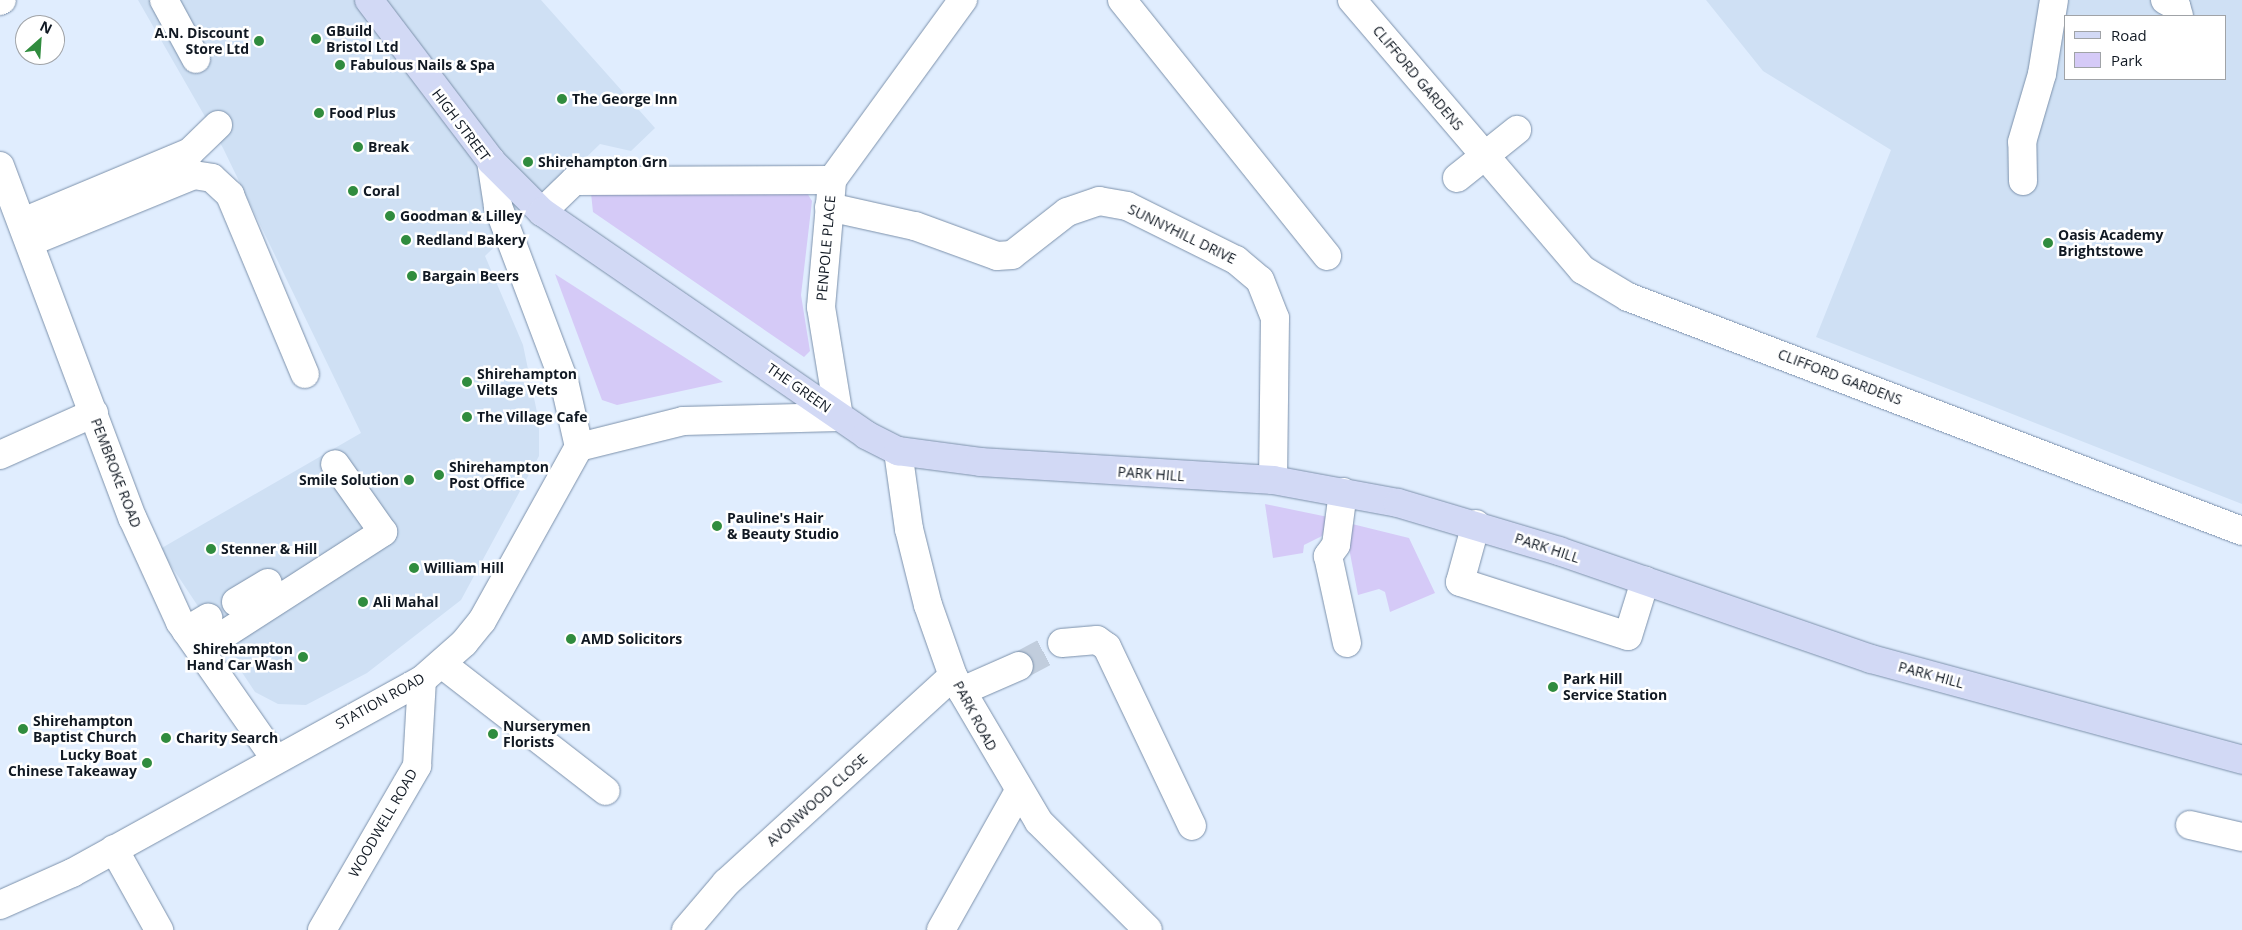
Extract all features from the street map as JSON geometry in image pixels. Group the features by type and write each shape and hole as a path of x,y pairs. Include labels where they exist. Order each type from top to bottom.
{"main road":[{"name":"HIGH STREET","path":"369,0 491,161"},
{"name":"THE GREEN","path":"491,161 542,212 839,416"},
{"name":"PARK HILL","path":"839,416 898,451 980,462 1273,480 1343,492 1476,524 1645,580 1871,659 2242,760"}],"street":[{"path":"164,0 196,59"},
{"name":"PENPOLE PLACE","path":"839,416 821,307 831,193 963,0"},
{"path":"1122,0 1327,256"},
{"name":"CLIFFORD GARDENS","path":"1352,0 1583,270 1628,297 2242,531"},
{"path":"2023,181 2022,142 2042,74 2054,0"},
{"path":"27,232 190,152 218,125"},
{"path":"1457,178 1517,130"},
{"name":"HIGH STREET","path":"491,161 498,206 544,320 579,447"},
{"name":"PEMBROKE ROAD","path":"1,170 27,232 133,519 198,633 275,758"},
{"path":"27,232 194,175 212,178 230,195 305,374"},
{"path":"542,212 574,181 831,193"},
{"name":"SUNNYHILL DRIVE","path":"831,193 997,256 1012,255 1067,212 1099,201 1127,206 1236,260 1260,280 1275,318 1273,480"},
{"path":"0,455 94,413"},
{"name":"THE GREEN","path":"579,447 683,421 839,416"},
{"name":"STATION ROAD","path":"0,905 114,849 432,672 482,621 579,447"},
{"name":"PARK ROAD","path":"898,451 911,538 928,605 958,683 1019,791 1039,822 1148,930"},
{"path":"198,633 383,532 335,464"},
{"path":"1343,492 1336,546 1328,556 1347,643"},
{"path":"1476,524 1460,582 1628,636 1645,580"},
{"path":"236,602 268,583"},
{"path":"1062,643 1097,640 1107,647 1192,826"},
{"name":"AVONWOOD CLOSE","path":"686,930 726,883 958,683 1018,666"},
{"path":"432,672 606,791"},
{"name":"WOODWELL ROAD","path":"322,930 417,766 432,672"},
{"path":"941,930 1019,791"},
{"path":"2190,825 2242,837"},
{"path":"114,849 159,930"}],"shaded area":[{"path":"138,0 541,0 655,128 631,151 600,144 485,256 523,345 539,422 539,456 461,600 367,673 306,705 278,704 255,692 160,549 361,433 223,148"},
{"name":"Oasis Academy Brightstowe","path":"1706,0 2242,0 2242,504 1816,337 1891,150 1763,71"}],"green space":[{"path":"591,193 807,193 812,201 801,295 810,351 804,357 593,212"},
{"path":"555,274 723,382 617,405 602,400"},
{"path":"1265,504 1328,517 1322,536 1304,545 1303,553 1273,558"},
{"path":"1344,522 1409,538 1435,593 1390,612 1385,592 1379,589 1358,595"}],"tunnel":[{"path":"1019,666 1062,643"}],"place":[{"name":"GBuild Bristol Ltd","path":"316,39"},
{"name":"A.N. Discount Store Ltd","path":"259,41"},
{"name":"Fabulous Nails & Spa","path":"340,65"},
{"name":"The George Inn","path":"562,99"},
{"name":"Food Plus","path":"319,113"},
{"name":"Break","path":"358,147"},
{"name":"Shirehampton Grn","path":"528,162"},
{"name":"Coral","path":"353,191"},
{"name":"Goodman & Lilley","path":"390,216"},
{"name":"Redland Bakery","path":"406,240"},
{"name":"Oasis Academy Brightstowe","path":"2048,243"},
{"name":"Bargain Beers","path":"412,276"},
{"name":"Shirehampton Village Vets","path":"467,382"},
{"name":"The Village Cafe","path":"467,417"},
{"name":"Shirehampton Post Office","path":"439,475"},
{"name":"Smile Solution","path":"409,480"},
{"name":"Pauline's Hair & Beauty Studio","path":"717,526"},
{"name":"Stenner & Hill","path":"211,549"},
{"name":"William Hill","path":"414,568"},
{"name":"Ali Mahal","path":"363,602"},
{"name":"AMD Solicitors","path":"571,639"},
{"name":"Shirehampton Hand Car Wash","path":"303,657"},
{"name":"Park Hill Service Station","path":"1553,687"},
{"name":"Shirehampton Baptist Church","path":"23,729"},
{"name":"Nurserymen Florists","path":"493,734"},
{"name":"Charity Search","path":"166,738"},
{"name":"Lucky Boat Chinese Takeaway","path":"147,763"}]}
